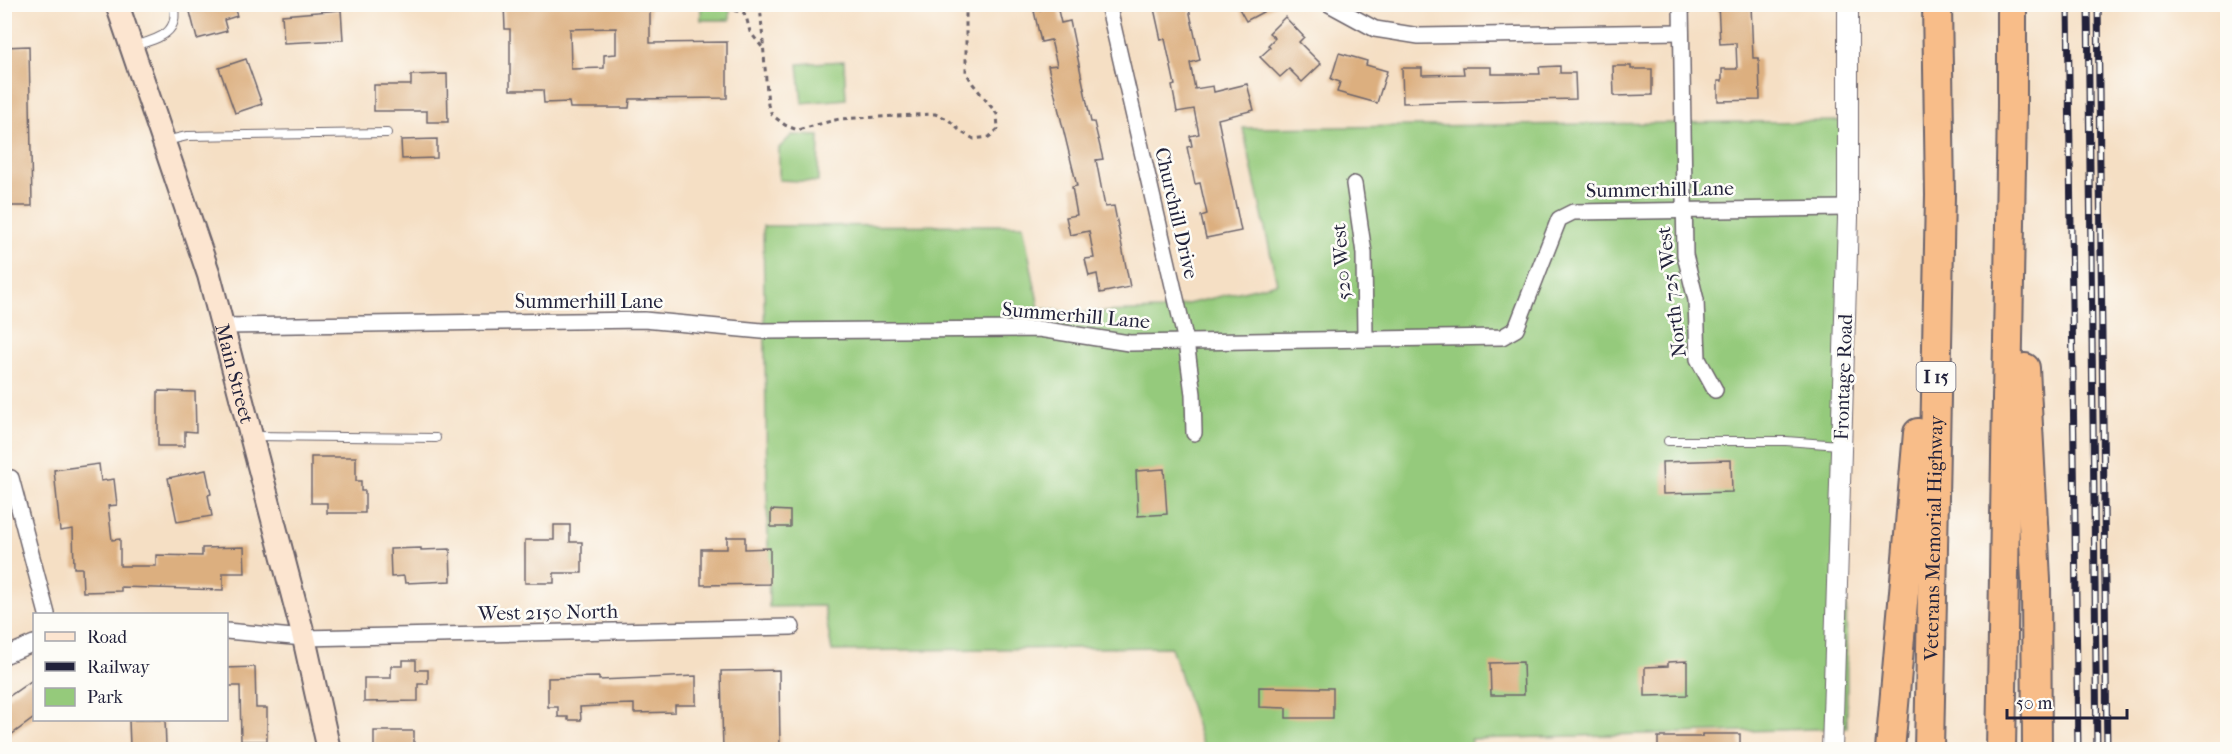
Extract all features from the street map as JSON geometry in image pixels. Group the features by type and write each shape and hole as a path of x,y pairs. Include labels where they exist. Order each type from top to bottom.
{"highway":[{"name":"Veterans Memorial Highway","path":"1929,750 1940,195 1937,4"},
{"path":"2001,750 2012,4"},
{"path":"2012,106 2036,580 2037,750"},
{"path":"1890,750 1940,195"}],"main road":[{"name":"Main Street","path":"117,4 209,275 304,638 329,750"}],"street":[{"name":"Churchill Drive","path":"1108,4 1186,342 1193,394 1194,433"},
{"name":"North 725 West","path":"1680,4 1684,255 1696,300 1698,359 1715,390"},
{"name":"Frontage Road","path":"1832,750 1848,208 1848,4"},
{"path":"1330,6 1374,29 1419,36 1681,32"},
{"name":"520 West","path":"1353,184 1364,253 1365,338"},
{"name":"Summerhill Lane","path":"222,326 644,320 762,331 1039,329 1129,343 1502,337 1516,329 1559,219 1573,212 1848,208"},
{"path":"10,478 47,613"},
{"name":"West 2150 North","path":"228,631 304,638 792,627"},
{"path":"4,656 33,644"}],"lane":[{"path":"131,46 158,39 171,29 176,15 173,4"},
{"path":"163,141 187,136 387,133"},
{"path":"251,436 436,438"},
{"path":"1668,441 1786,441 1840,445"}],"path":[{"path":"731,4 731,10 743,12 746,16 750,32 763,49"},
{"path":"760,4 768,105 772,115 785,125 797,130 839,119 935,114 948,118 961,132 974,139 989,137 998,129 997,114 966,72 966,4"}],"green space":[{"path":"701,5 730,5 730,20 701,20"},
{"path":"844,61 846,99 802,103 798,64"},
{"path":"1843,121 1847,728 1471,739 1471,750 1204,749 1171,647 832,651 824,606 769,607 763,226 1023,225 1039,308 1073,313 1162,310 1277,283 1243,128"},
{"path":"792,135 819,136 818,182 779,180 779,148"}],"building":[{"path":"188,4 233,4 237,16 224,20 227,31 197,39"},
{"path":"504,4 650,4 650,43 727,42 727,98 630,99 629,108 570,108 569,102 544,103 543,90 510,90 510,29 505,29","holes":["616,28 616,54 604,55 604,68 571,69 570,29"]},
{"path":"1153,4 1188,4 1200,60 1190,63 1195,89 1213,86 1214,92 1247,84 1254,110 1218,119 1241,231 1206,238 1201,216 1207,214 1200,183 1195,184 1187,147 1192,146 1190,136 1199,134 1194,109 1177,112 1172,86 1175,85 1165,39 1161,40"},
{"path":"1718,4 1751,4 1753,58 1759,58 1760,100 1718,101 1718,81 1722,81 1722,69 1737,69 1736,43 1720,44"},
{"path":"1237,5 1276,5 1246,21"},
{"path":"1057,6 1061,23 1070,21 1091,122 1094,122 1103,159 1096,160 1105,207 1114,206 1130,287 1100,293 1097,274 1089,276 1085,259 1094,258 1089,231 1070,235 1066,217 1077,215 1072,187 1077,186 1048,66 1057,65 1051,40 1041,42 1034,11"},
{"path":"341,10 343,40 284,43 282,15"},
{"path":"1285,17 1304,37 1299,42 1321,64 1302,82 1289,69 1280,77 1260,57 1270,48 1268,45 1275,38 1269,33"},
{"path":"29,46 32,206 4,206 4,47"},
{"path":"1339,53 1367,61 1366,65 1387,71 1377,103 1337,92 1340,82 1331,79"},
{"path":"246,59 262,104 235,113 219,68"},
{"path":"1560,66 1560,73 1575,73 1576,99 1403,103 1402,68 1422,68 1422,75 1464,74 1463,67 1491,67 1491,74 1540,74 1539,67"},
{"path":"1613,66 1652,69 1652,95 1614,96"},
{"path":"447,74 448,122 427,122 427,111 374,111 374,85 411,85 411,75"},
{"path":"437,139 437,158 402,159 401,140"},
{"path":"158,391 195,392 196,432 185,431 185,446 158,446"},
{"path":"311,457 356,457 356,481 361,481 361,491 365,491 365,513 327,513 327,503 311,503"},
{"path":"1731,460 1732,492 1663,494 1662,462"},
{"path":"99,464 101,481 114,479 117,505 108,506 112,540 120,539 120,566 156,566 156,555 202,556 202,548 244,547 245,573 223,573 223,590 121,587 121,591 83,592 82,568 74,568 73,529 60,531 54,470"},
{"path":"1164,469 1167,514 1138,516 1136,471"},
{"path":"206,470 211,494 208,495 212,516 177,522 168,478"},
{"path":"771,510 790,511 790,527 771,527"},
{"path":"554,525 570,525 570,542 582,542 582,573 554,573 554,583 525,583 525,540 554,540"},
{"path":"727,537 745,537 745,549 770,548 770,584 701,585 701,549 727,549"},
{"path":"421,548 421,550 450,549 451,581 405,583 404,576 391,577 390,549"},
{"path":"403,660 416,660 416,670 428,670 428,684 418,684 418,701 364,702 364,678 391,678 391,666 403,666"},
{"path":"1687,661 1687,695 1645,696 1645,667 1668,666 1668,662"},
{"path":"1523,662 1524,695 1491,695 1490,663"},
{"path":"255,667 256,708 267,708 267,741 241,741 240,686 228,686 228,668"},
{"path":"779,670 780,750 723,750 721,671"},
{"path":"696,676 696,705 675,705 675,712 634,713 634,704 599,705 580,707 581,720 568,720 568,717 558,717 558,707 548,707 548,678 599,677 599,680"},
{"path":"33,680 33,719 4,740 4,700"},
{"path":"1259,687 1333,688 1333,718 1286,718 1286,708 1259,707"},
{"path":"129,721 165,721 166,745 130,746"},
{"path":"374,731 414,731 414,750 374,750"},
{"path":"1702,734 1740,734 1740,750 1658,750 1658,737 1702,737"}],"railway":[{"path":"2068,4 2078,750"},
{"path":"2088,4 2097,750"},
{"path":"2098,4 2107,750"}]}
